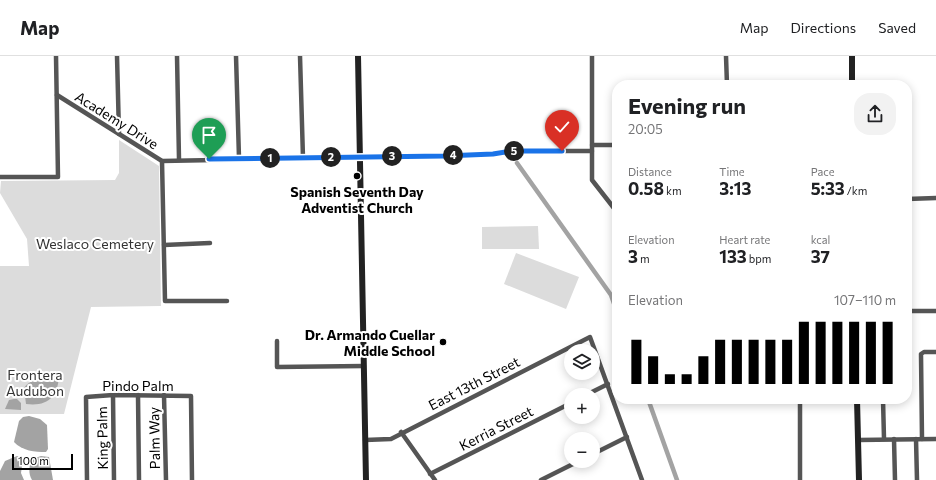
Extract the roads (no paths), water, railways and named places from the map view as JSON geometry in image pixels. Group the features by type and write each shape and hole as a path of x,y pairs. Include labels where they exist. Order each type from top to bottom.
{"street":[{"path":"0,177 58,177 56,56"},
{"path":"117,56 119,134"},
{"path":"177,56 179,159"},
{"path":"236,56 239,158"},
{"path":"300,56 303,158"},
{"path":"358,56 366,480"},
{"path":"592,56 592,180 612,206"},
{"path":"726,56 727,80"},
{"path":"852,56 852,80"},
{"name":"Academy Drive","path":"57,95 162,161 179,159 486,154 511,151 592,148 612,146"},
{"path":"162,161 165,300 228,301"},
{"path":"912,199 936,198"},
{"path":"164,245 210,243"},
{"path":"912,311 936,311"},
{"name":"East 13th Street","path":"365,440 391,439 401,432 590,337 608,384"},
{"path":"277,341 278,367 364,366"},
{"path":"922,439 921,354 924,352 936,352"},
{"path":"600,388 608,384 612,395"},
{"name":"Pindo Palm","path":"88,480 86,397 113,395 191,396 192,480"},
{"name":"King Palm","path":"113,395 114,480"},
{"path":"138,395 139,480"},
{"name":"Palm Way","path":"164,395 166,480"},
{"path":"615,404 642,480"},
{"path":"800,404 800,480"},
{"path":"857,404 859,480"},
{"path":"883,404 884,440"},
{"name":"Kerria Street","path":"430,474 564,407"},
{"path":"401,432 435,480"},
{"path":"600,450 627,437"},
{"path":"894,439 895,480"},
{"path":"916,439 917,480"},
{"path":"858,440 936,439"},
{"path":"541,480 565,468"}],"waterway":[{"path":"517,163 612,298"},
{"path":"650,404 677,480"}],"place":[{"name":"Spanish Seventh Day Adventist Church","path":"357,176"},
{"name":"Dr. Armando Cuellar Middle School","path":"443,342"}],"park label":[{"name":"Weslaco Cemetery","path":"95,243"},
{"name":"Frontera Audubon","path":"35,382"}]}
